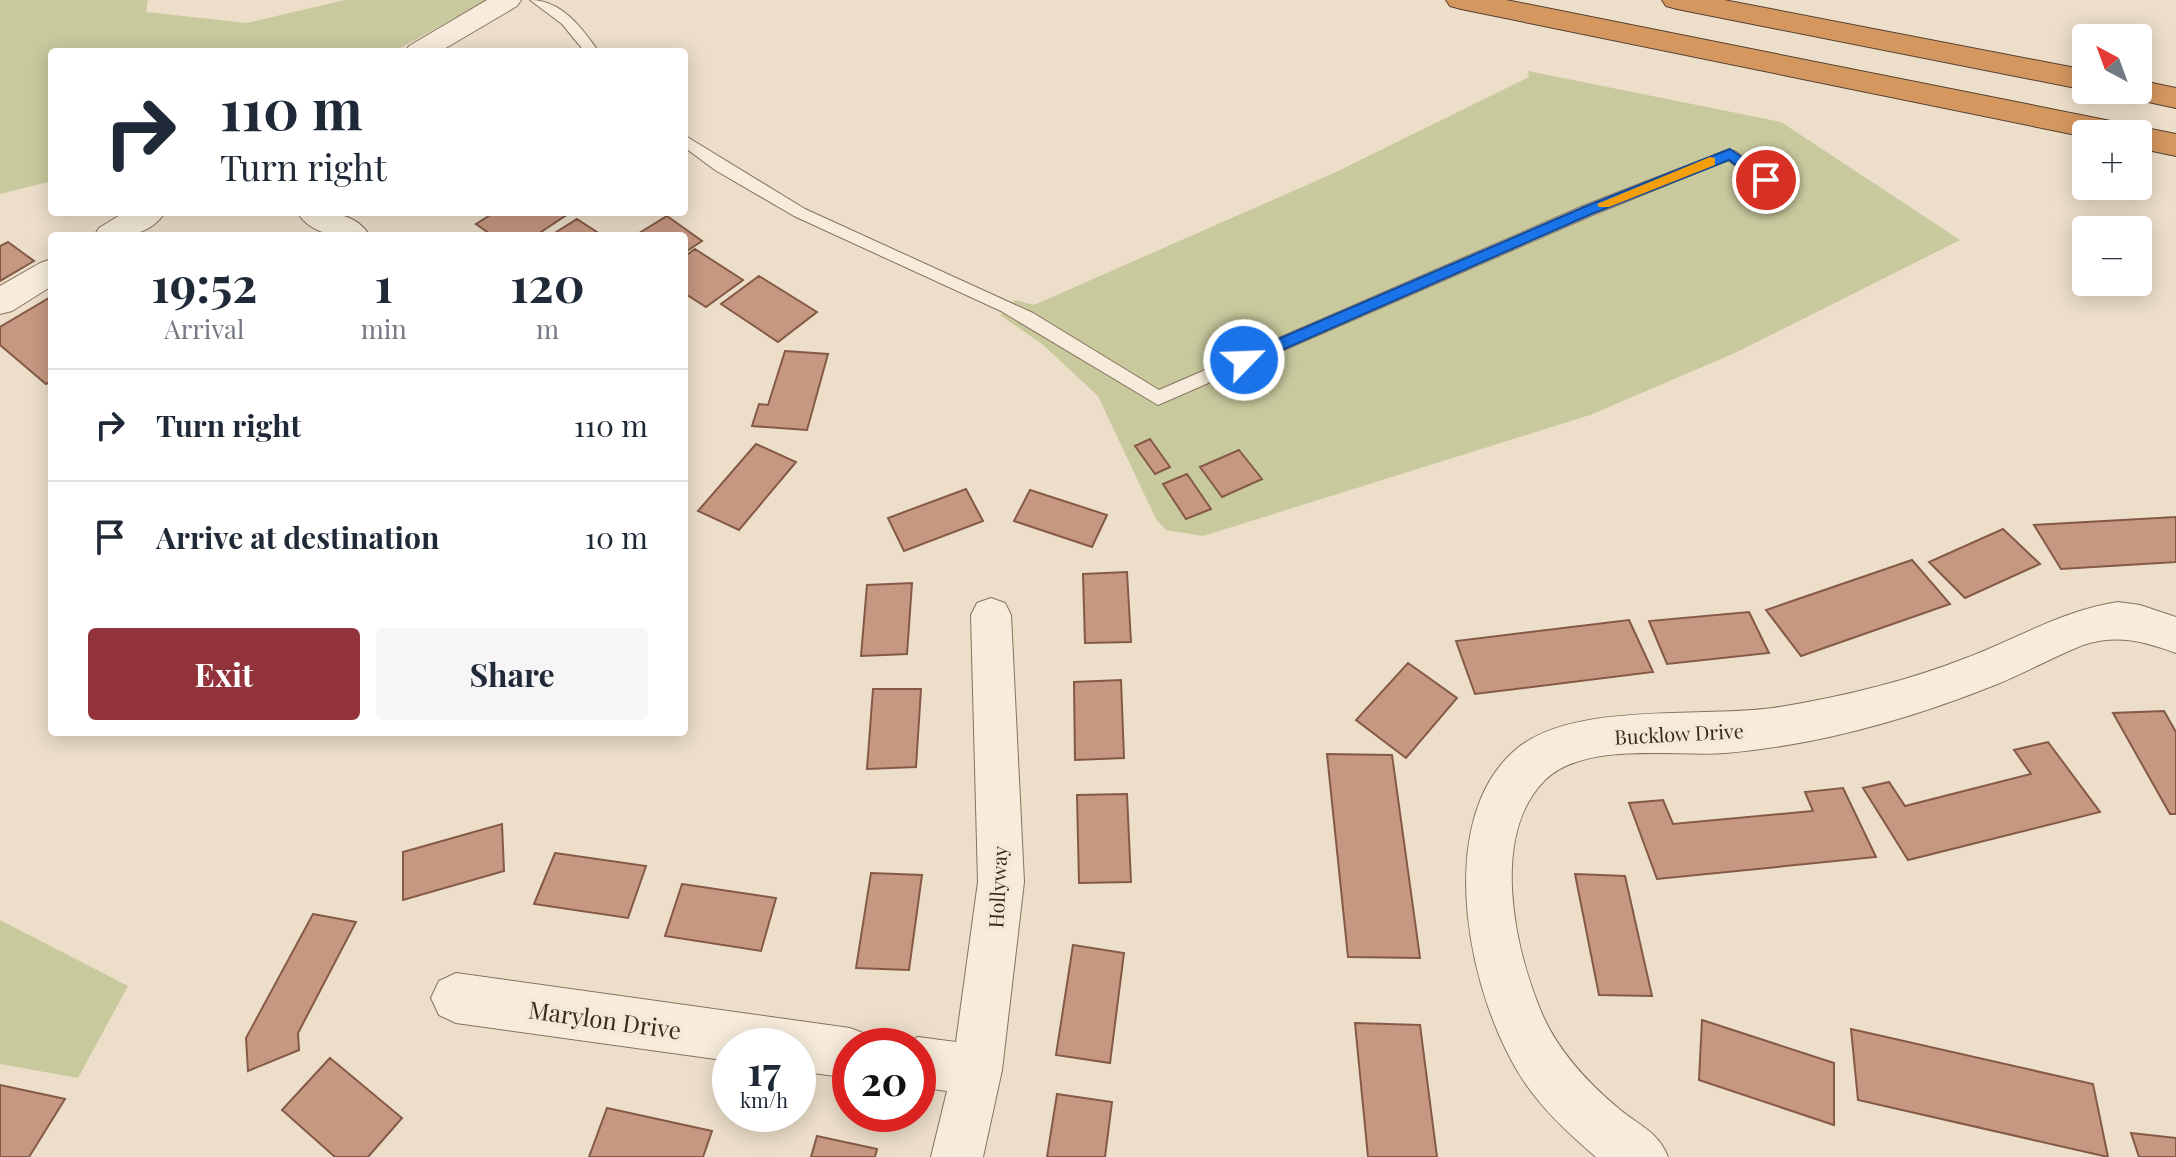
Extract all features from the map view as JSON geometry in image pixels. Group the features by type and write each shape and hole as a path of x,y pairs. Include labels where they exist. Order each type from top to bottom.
{"highway":[{"path":"1461,0 2072,124"},
{"path":"1677,0 2072,77"},
{"path":"2152,93 2176,98"},
{"path":"2152,140 2176,145"}],"street":[{"path":"426,48 507,0"},
{"path":"116,232 142,216"},
{"path":"320,216 347,232"},
{"path":"0,302 48,273"},
{"name":"Hollyway","path":"957,1157 977,1070 1001,882 991,615"},
{"name":"Bucklow Drive","path":"1642,1157 1572,1101 1535,1054 1510,995 1487,895 1488,841 1507,792 1530,764 1565,746 1609,735 1714,734 1799,724 1914,695 2000,664 2082,627 2120,620 2176,635"},
{"name":"Marylon Drive","path":"456,998 832,1050"},
{"path":"936,1064 977,1070"}],"lane":[{"path":"537,0 567,21 589,48"},
{"path":"688,143 740,181 820,223 1043,326 1158,398 1589,210 1730,154 1783,193"}],"green space":[{"path":"0,0 148,0 146,12 246,23 345,0 487,0 400,48 48,48 48,182 0,194"},
{"path":"1528,71 1781,122 1960,240 1737,352 1590,415 1203,536 1166,530 1156,519 1098,396 1042,344 1000,315 1015,300 1034,305 1334,173 1529,77"},
{"path":"0,920 128,986 78,1078 0,1064"}],"building":[{"path":"489,216 565,216 541,232 487,232 476,224"},
{"path":"667,216 702,241 688,250 688,232 641,232"},
{"path":"577,219 597,232 556,232"},
{"path":"8,242 34,261 0,281 0,246"},
{"path":"695,249 743,280 706,307 688,296 688,254"},
{"path":"759,276 817,312 778,342 721,304"},
{"path":"48,299 48,383 0,345 0,327"},
{"path":"785,351 828,354 807,430 752,426 759,404 768,405"},
{"path":"1150,439 1170,467 1155,474 1135,446"},
{"path":"756,444 796,462 739,530 698,511"},
{"path":"1239,450 1262,479 1222,497 1200,467"},
{"path":"1187,474 1211,509 1186,519 1163,484"},
{"path":"966,489 983,521 904,551 888,518"},
{"path":"1030,490 1107,515 1092,547 1014,521"},
{"path":"2176,517 2176,562 2061,569 2034,525"},
{"path":"2003,529 2040,564 1965,598 1929,562"},
{"path":"1912,560 1950,604 1801,656 1766,610"},
{"path":"1127,572 1131,642 1085,643 1083,574"},
{"path":"912,583 907,654 861,656 867,585"},
{"path":"1749,612 1769,653 1667,664 1649,621"},
{"path":"1629,620 1653,672 1475,694 1456,641"},
{"path":"1408,663 1457,698 1406,758 1356,720"},
{"path":"1121,680 1124,758 1075,760 1074,682"},
{"path":"873,689 921,689 916,767 867,769"},
{"path":"2164,711 2176,732 2176,814 2170,814 2113,713"},
{"path":"2048,742 2100,812 1908,860 1863,788 1889,782 1905,806 2031,774 2014,750"},
{"path":"1327,754 1392,755 1420,958 1348,957"},
{"path":"1843,788 1876,857 1657,879 1629,803 1663,800 1673,824 1813,811 1805,792"},
{"path":"1127,794 1131,882 1079,883 1077,795"},
{"path":"502,824 504,871 403,900 403,852"},
{"path":"555,853 646,866 628,918 534,904"},
{"path":"871,873 922,875 909,970 856,968"},
{"path":"1575,874 1625,876 1652,996 1599,995"},
{"path":"682,884 776,898 761,951 665,936"},
{"path":"313,914 356,922 298,1033 299,1050 248,1071 246,1038"},
{"path":"1073,945 1124,953 1110,1063 1056,1055"},
{"path":"1702,1020 1834,1063 1834,1125 1699,1080"},
{"path":"1355,1023 1420,1025 1437,1157 1368,1157"},
{"path":"1851,1029 2093,1084 2108,1157 1858,1100"},
{"path":"330,1058 402,1118 368,1157 335,1157 282,1110"},
{"path":"0,1085 65,1099 29,1157 0,1157"},
{"path":"1057,1094 1112,1102 1105,1157 1047,1157"},
{"path":"607,1108 712,1131 703,1157 589,1157"},
{"path":"2131,1133 2176,1138 2176,1157 2139,1157"},
{"path":"817,1136 877,1149 875,1157 811,1157"}],"slow traffic":[{"path":"1604,204 1710,162"}],"route":[{"path":"1244,360 1589,210 1730,154 1766,180"}]}
